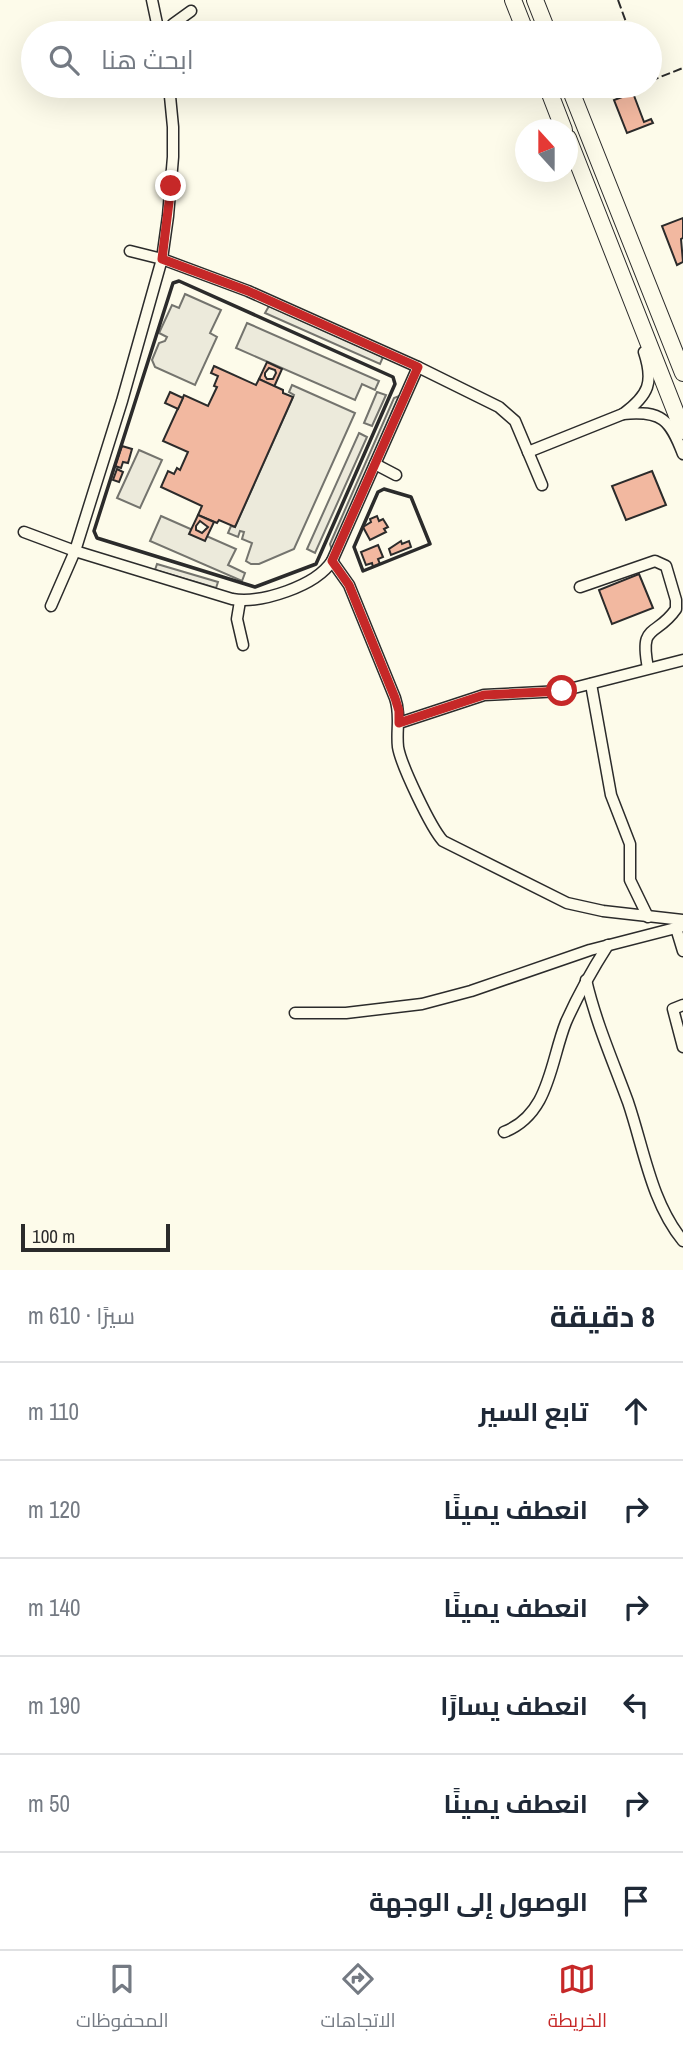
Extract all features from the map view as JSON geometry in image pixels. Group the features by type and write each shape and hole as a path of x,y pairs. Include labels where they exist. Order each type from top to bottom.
{"highway":[{"path":"521,21 513,2 525,0 536,2 543,21"},
{"path":"552,98 560,119"},
{"path":"574,98 683,373"},
{"path":"578,163 683,431"}],"street":[{"path":"152,0 156,21"},
{"path":"176,21 191,11"},
{"path":"51,606 75,551 122,401 162,259 172,167 170,98"},
{"path":"130,251 162,259 248,291 488,401 515,421 542,485"},
{"path":"623,414 642,397 650,377 639,336 639,318"},
{"path":"24,532 75,551 240,601 269,596 306,583 324,573 332,561 418,367"},
{"path":"528,452 623,414 648,413 659,416 672,428 683,454"},
{"path":"375,464 396,475"},
{"path":"332,561 349,585 395,698 399,711 399,752 443,841 567,903 681,925"},
{"path":"580,587 655,561 666,566 676,609 645,638 648,668"},
{"path":"240,601 237,619 243,645"},
{"path":"399,723 484,695 547,693 683,660"},
{"path":"591,684 611,794 630,844 629,880 648,917"},
{"path":"295,1013 346,1013 422,1004 471,991 608,945 681,925"},
{"path":"681,925 683,951"},
{"path":"504,1132 524,1122 537,1105 565,1025 586,980 608,945"},
{"path":"586,980 598,1026 627,1101 654,1186 667,1219 683,1241"},
{"path":"683,1005 673,1009 683,1047"}],"shaded area":[{"path":"185,294 221,310 210,333 217,337 195,385 155,367 152,360 159,343 167,337 159,333 172,305 179,308"},
{"path":"269,306 383,357 380,364 265,313"},
{"path":"247,323 379,381 375,390 362,384 355,400 236,348"},
{"path":"292,385 355,413 294,549 259,564 251,564 246,561 252,543 242,539 244,532 240,531 238,537 228,533 231,526 235,527 294,395 289,392"},
{"path":"377,392 386,395 372,426 364,423"},
{"path":"399,396 332,550 330,544 394,398"},
{"path":"359,433 367,437 315,553 307,549"},
{"path":"139,450 162,460 140,508 117,498"},
{"path":"161,516 236,549 228,565 245,573 242,581 150,541"},
{"path":"157,564 218,582 216,588 155,570"}],"building":[{"path":"635,98 644,122 651,119 653,123 627,133 614,100"},
{"path":"683,218 683,262 677,265 662,226"},
{"path":"267,362 282,369 274,387 259,379","holes":["269,368 275,370 273,379 267,379 265,373"]},
{"path":"214,366 256,385 259,379 293,397 235,527 198,515 202,506 161,487 168,471 174,474 177,468 180,470 188,452 163,441 184,395 208,406 217,387 214,386 218,376 211,373"},
{"path":"170,392 183,398 178,409 165,403"},
{"path":"122,446 132,449 128,463 123,462 121,468 115,466"},
{"path":"117,469 123,472 119,482 113,480"},
{"path":"652,471 666,505 626,520 612,486"},
{"path":"198,515 214,522 205,541 189,534","holes":["200,521 208,527 202,533 196,530"]},
{"path":"377,516 379,521 383,519 388,527 384,529 386,532 370,540 363,527"},
{"path":"401,541 402,544 409,541 411,547 391,555 389,549"},
{"path":"378,545 383,557 378,559 380,564 373,567 372,563 366,565 361,552"},
{"path":"639,574 653,608 612,624 599,590"}],"fence":[{"path":"618,0 626,21"},
{"path":"662,76 683,68"}],"wall":[{"path":"179,281 393,377 395,384 316,564 255,587 97,538 94,531 173,283 179,281"},
{"path":"384,489 411,497 430,544 363,571 354,547 378,492 384,489"}],"route":[{"path":"171,186 162,259 248,291 418,367 332,561 349,585 395,698 399,723 471,698 494,693 562,691"}]}
